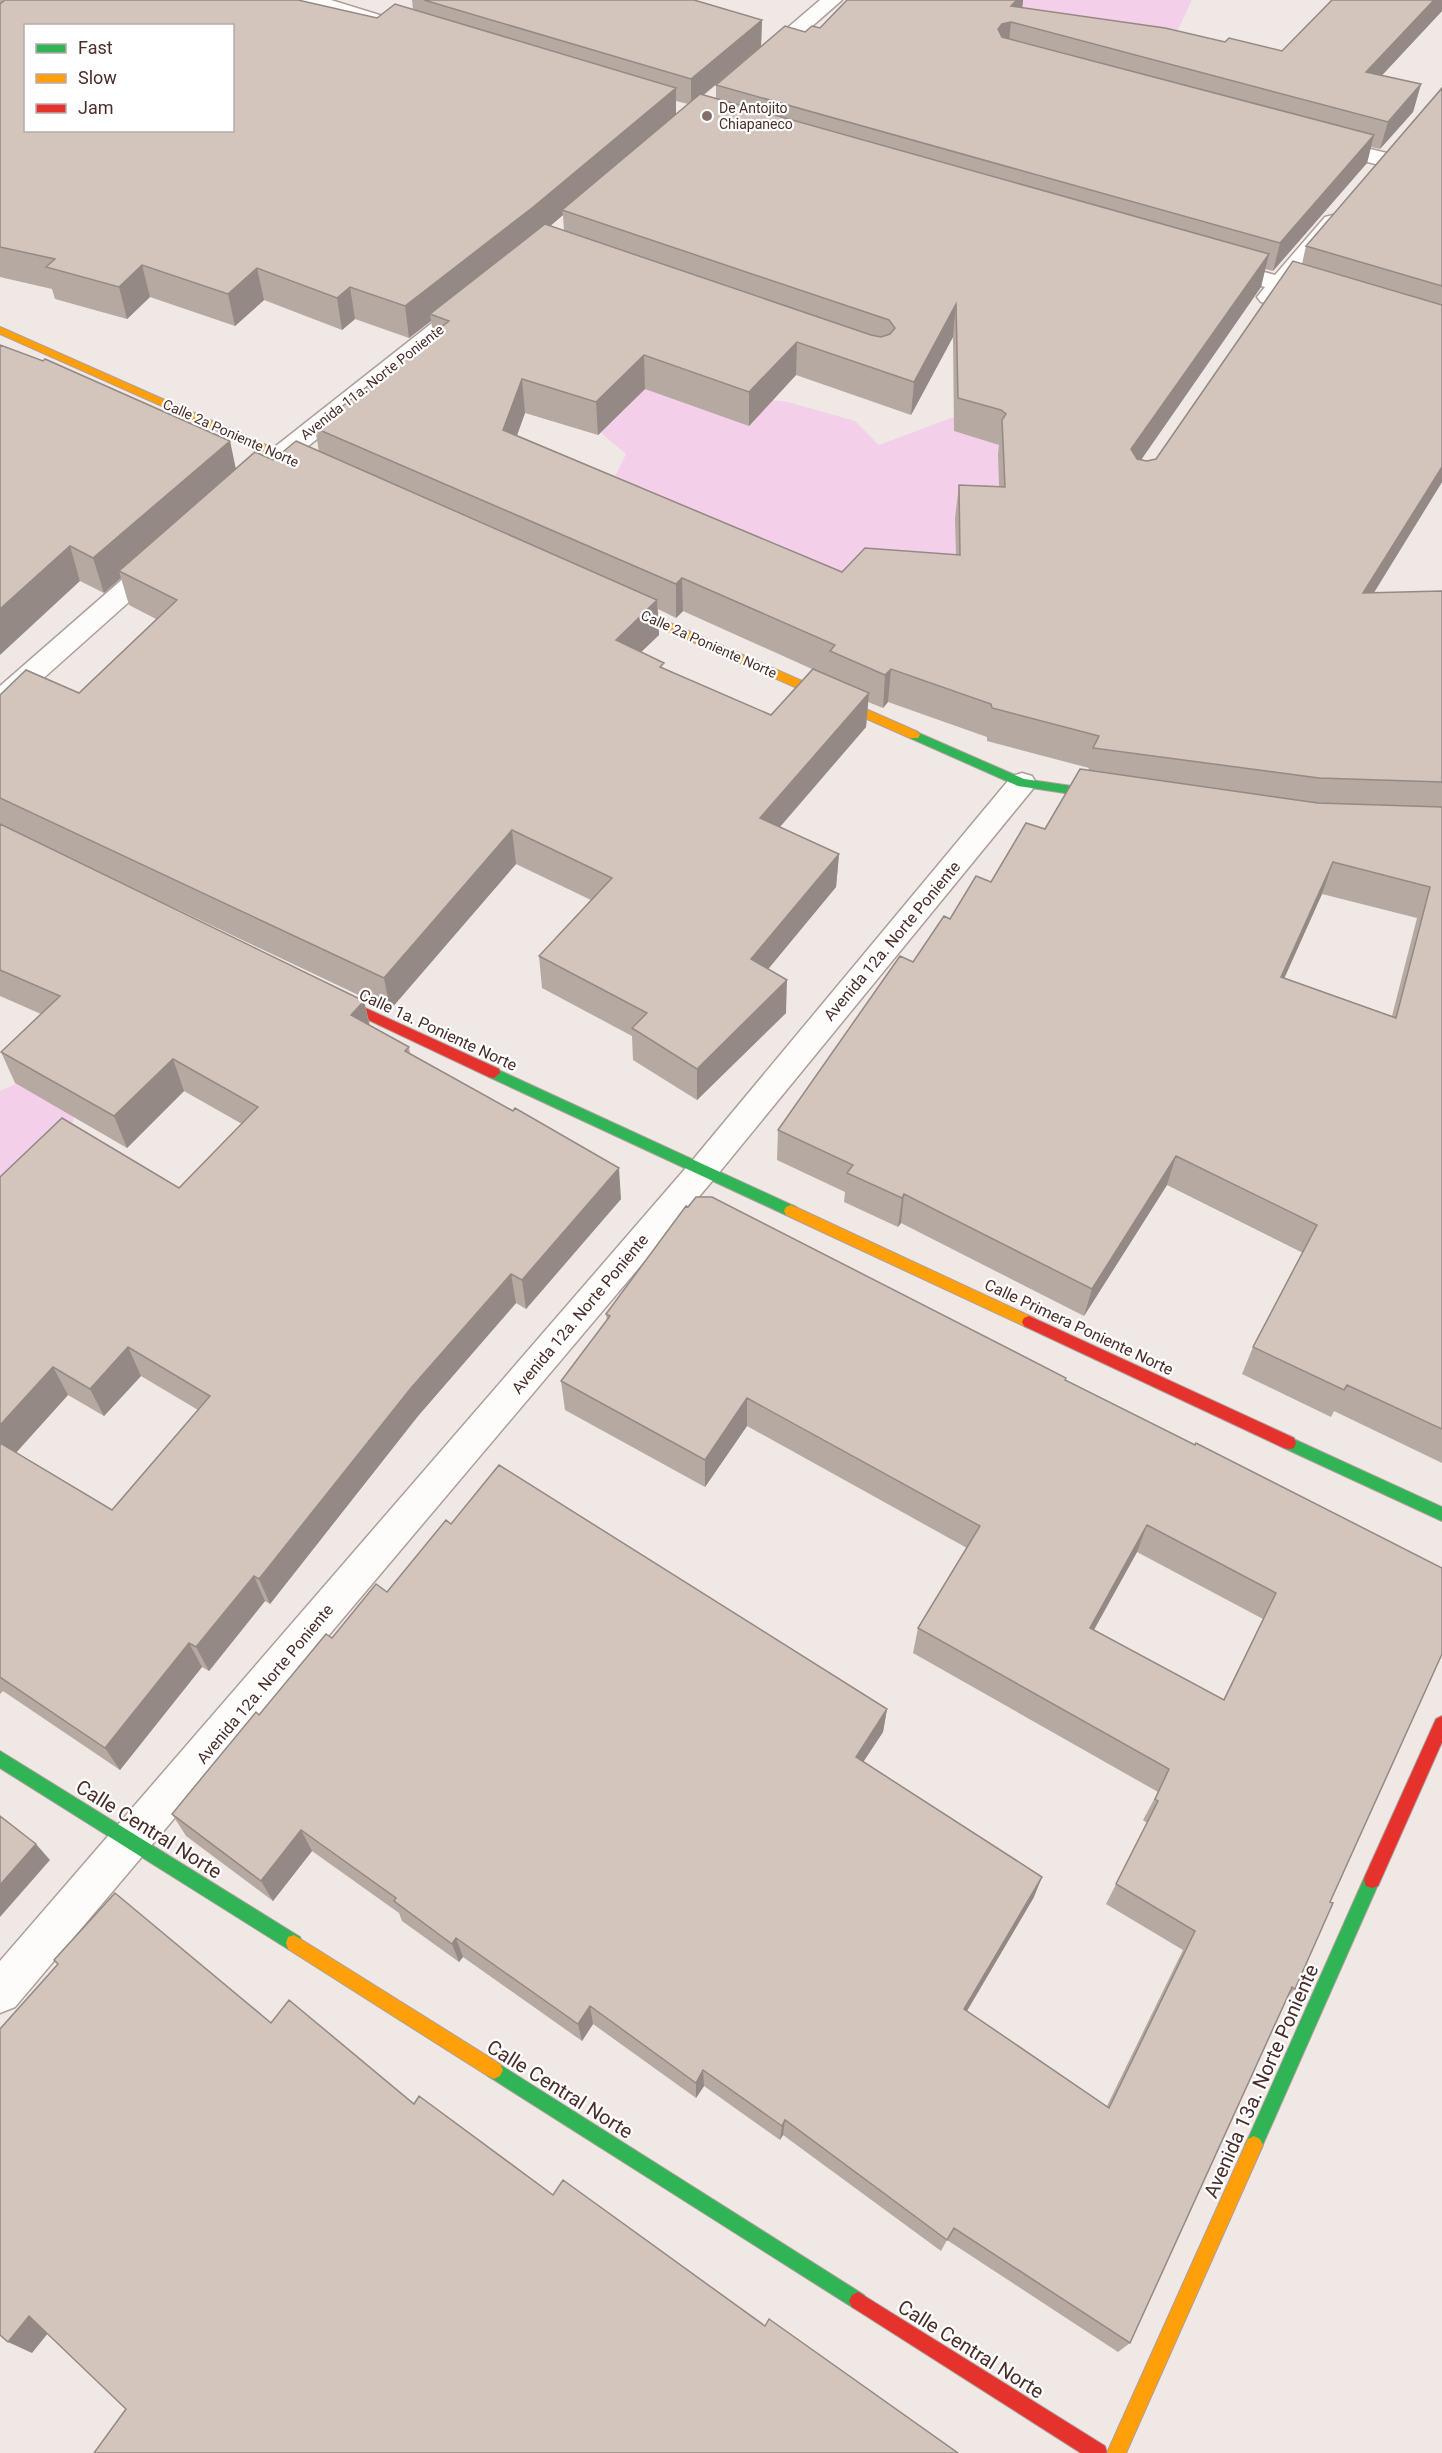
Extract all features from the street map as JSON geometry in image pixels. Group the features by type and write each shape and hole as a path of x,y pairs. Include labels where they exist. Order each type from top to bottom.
{"main road":[{"name":"Calle 2a Poniente Norte","path":"0,330 334,479"},
{"name":"Calle 2a Poniente Norte","path":"607,600 1022,783 1125,798"},
{"name":"Calle 1a. Poniente Norte","path":"310,987 702,1171"},
{"name":"Calle Primera Poniente Norte","path":"702,1171 1442,1514"},
{"name":"Avenida 13a. Norte Poniente","path":"1116,2453 1442,1724"},
{"name":"Calle Central Norte","path":"0,1759 1098,2453"}],"street":[{"path":"310,0 412,31"},
{"path":"750,70 832,0"},
{"path":"1308,139 1394,152 1371,178"},
{"path":"1259,312 1279,283 1348,204"},
{"path":"1199,260 1344,303"},
{"name":"Avenida 11a. Norte Poniente","path":"245,485 489,289"},
{"path":"0,701 175,547"},
{"name":"Avenida 12a. Norte Poniente","path":"0,1992 702,1171 1022,783"}],"shaded area":[{"path":"993,0 1192,0 1167,52"},
{"path":"642,374 712,393 788,402 855,421 879,445 978,408 1043,445 973,605 846,579 608,491 626,454 581,416"},
{"path":"61,1064 77,1097 70,1139 0,1200 0,1091"}],"building":[{"path":"5,0 298,0 377,18 395,4 676,88 532,208 405,306 350,287 337,298 257,268 228,294 142,265 119,287 46,267 55,259 0,247 0,4"},
{"path":"424,0 694,0 762,20 691,79"},
{"path":"847,0 1017,0 1011,6 1165,28 1225,42 1229,38 1282,51 1332,0 1434,0 1366,72 1421,84 1388,122 1011,22 1002,24 998,29 1002,37 1374,135 1280,243 716,85 785,26 805,32 812,26 820,28"},
{"path":"1442,88 1442,286 1306,246"},
{"path":"700,94 1269,254 1131,449 1137,459 1147,461 1156,459 1293,261 1442,305 1442,467 1363,593 1442,591 1442,782 1319,778 1093,748 1099,736 992,708 991,704 891,669 885,675 830,651 835,645 682,578 676,584 315,428 449,321 430,314 545,224 871,335 881,337 890,334 895,328 889,320 562,210","holes":["956,304 958,398 1001,410 1006,414 1002,420 1005,487 959,485 960,555 865,548 842,572 503,430 522,379 596,402 644,355 749,392 797,342 914,382"]},
{"path":"0,345 43,361 45,359 230,441 93,558 70,546 0,609"},
{"path":"296,441 657,600 616,640 664,663 660,667 771,715 813,669 869,693 760,818 839,854 751,959 787,980 697,1069 632,1028 647,1013 539,956 612,878 512,830 384,978 0,798 0,695 26,670 79,693 177,600 119,571 255,452 273,460"},
{"path":"1080,769 1318,803 1442,807 1442,1429 1347,1385 1344,1390 1253,1347 1317,1225 1176,1156 1092,1289 904,1194 902,1198 847,1173 853,1165 778,1130 900,956 913,962 944,916 950,919 976,876 991,882 1026,823 1045,829","holes":["1333,862 1430,887 1396,1018 1281,977"]},
{"path":"0,824 364,1001 351,1015 409,1047 405,1051 513,1111 515,1108 619,1168 522,1280 511,1274 411,1388 259,1579 254,1576 196,1647 189,1643 105,1748 0,1677 0,1443 112,1510 210,1396 128,1347 90,1389 53,1367 0,1425 0,1177 62,1118 179,1188 258,1107 173,1059 114,1116 1,1052 60,996 0,970"},
{"path":"696,1197 712,1197 1066,1378 1065,1380 1195,1445 1196,1443 1442,1568 1442,1654 1330,1902 1333,1903 1295,1989 1292,1987 1130,2343 954,2228 947,2240 785,2120 782,2126 703,2070 696,2083 590,2006 578,2024 456,1938 452,1944 394,1901 396,1898 301,1830 261,1881 172,1814 256,1712 259,1715 326,1634 332,1638 376,1584 387,1592 446,1520 451,1524 499,1465 887,1709 856,1757 1042,1877 964,2009 1109,2108 1195,1931 1116,1884 1158,1801 1155,1799 1169,1769 918,1628 980,1526 747,1398 705,1460 561,1381 610,1316 606,1314 686,1206 688,1207","holes":["1147,1525 1276,1593 1224,1700 1090,1628"]},
{"path":"0,1816 36,1844 0,1885"},
{"path":"115,1893 271,2023 289,2000 414,2104 419,2096 553,2195 563,2180 765,2326 769,2319 958,2453 94,2453 126,2409 29,2316 8,2342 0,2335 0,2029 58,1964 54,1960"}],"traffic: fast":[{"path":"914,735 1022,783 1112,796"},
{"path":"494,1073 791,1211"},
{"path":"1289,1443 1442,1514"},
{"path":"0,1759 294,1943"},
{"path":"1254,2145 1372,1880"},
{"path":"494,2070 858,2301"}],"traffic: slow":[{"path":"0,330 321,473"},
{"path":"618,604 914,735"},
{"path":"791,1211 1029,1322"},
{"path":"294,1943 494,2070"},
{"path":"1116,2453 1254,2145"}],"traffic: jam":[{"path":"328,996 494,1073"},
{"path":"1029,1322 1289,1443"},
{"path":"1372,1880 1442,1724"},
{"path":"858,2301 1098,2453"}],"place":[{"name":"De Antojito Chiapaneco","path":"707,116"}]}
